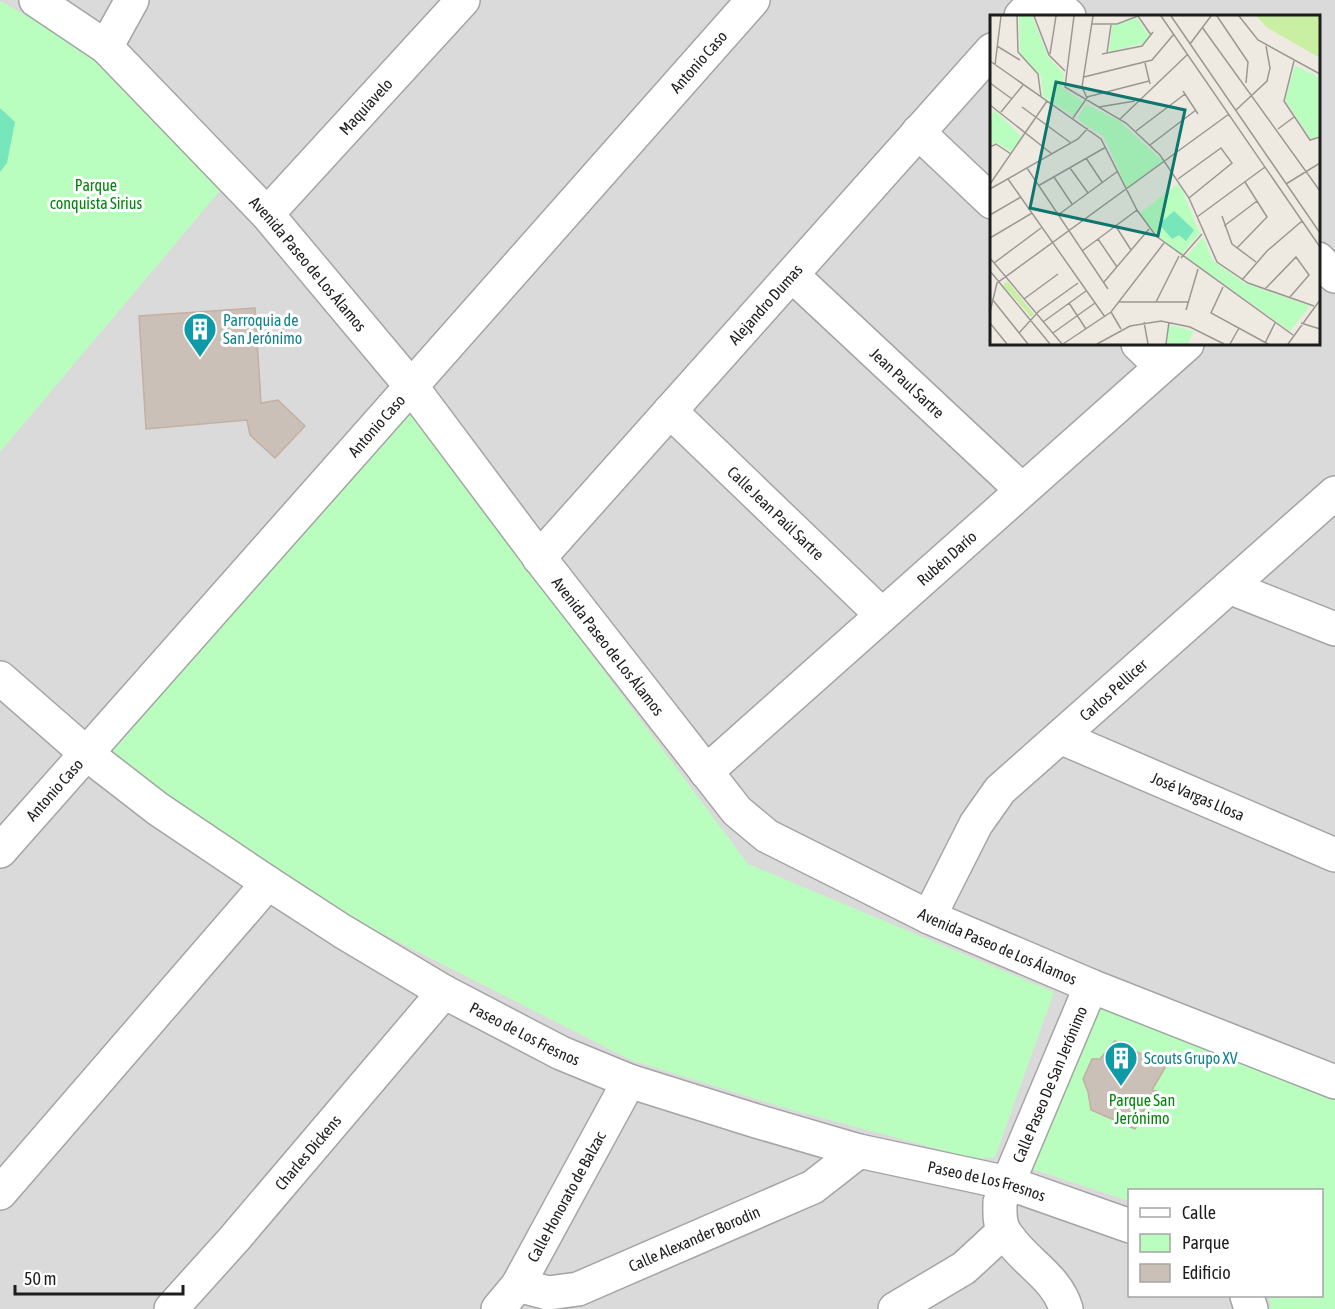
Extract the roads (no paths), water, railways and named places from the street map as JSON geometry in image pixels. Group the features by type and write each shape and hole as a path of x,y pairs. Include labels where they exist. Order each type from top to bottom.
{"street":[{"name":"Avenida Paseo de Los Álamos","path":"36,0 106,47 267,214 411,386 539,558 737,811 766,836 928,917 1091,986 1335,1082"},
{"path":"106,47 132,0"},
{"name":"Antonio Caso","path":"0,851 753,0"},
{"path":"1022,15 1036,0"},
{"path":"1052,0 1068,15"},
{"name":"Maquiavelo","path":"267,214 453,4"},
{"name":"Alejandro Dumas","path":"539,558 990,52"},
{"path":"918,132 990,200"},
{"path":"1320,262 1335,276"},
{"name":"Jean Paul Sartre","path":"792,275 1023,490"},
{"path":"1139,345 1161,366"},
{"name":"Rubén Darío","path":"706,772 1186,345"},
{"name":"Calle Jean Paúl Sartre","path":"670,411 882,615"},
{"name":"Carlos Pellicer","path":"928,917 976,824 1000,790 1335,493"},
{"path":"1229,587 1335,629"},
{"name":"Paseo de Los Fresnos","path":"0,678 87,754 158,808 268,883 342,931 444,992 561,1053 628,1081 753,1120 859,1151 1008,1183 1128,1226"},
{"name":"José Vargas Llosa","path":"1060,737 1335,855"},
{"path":"0,1193 268,883"},
{"name":"Calle Paseo De San Jerónimo","path":"1004,1231 1000,1217 1000,1202 1091,986"},
{"name":"Charles Dickens","path":"171,1309 235,1238 444,992"},
{"name":"Calle Honorato de Balzac","path":"508,1297 628,1081"},
{"name":"Calle Alexander Borodin","path":"508,1297 578,1289 813,1186 859,1151"},
{"path":"895,1309 964,1268 1004,1231 1016,1247 1052,1283 1063,1299 1066,1309"}],"place":[{"name":"Parroquia de San Jerónimo","path":"200,358"},
{"name":"Scouts Grupo XV","path":"1121,1087"}],"park label":[{"name":"Parque conquista Sirius","path":"96,194"},
{"name":"Parque San Jerónimo","path":"1142,1109"}]}
